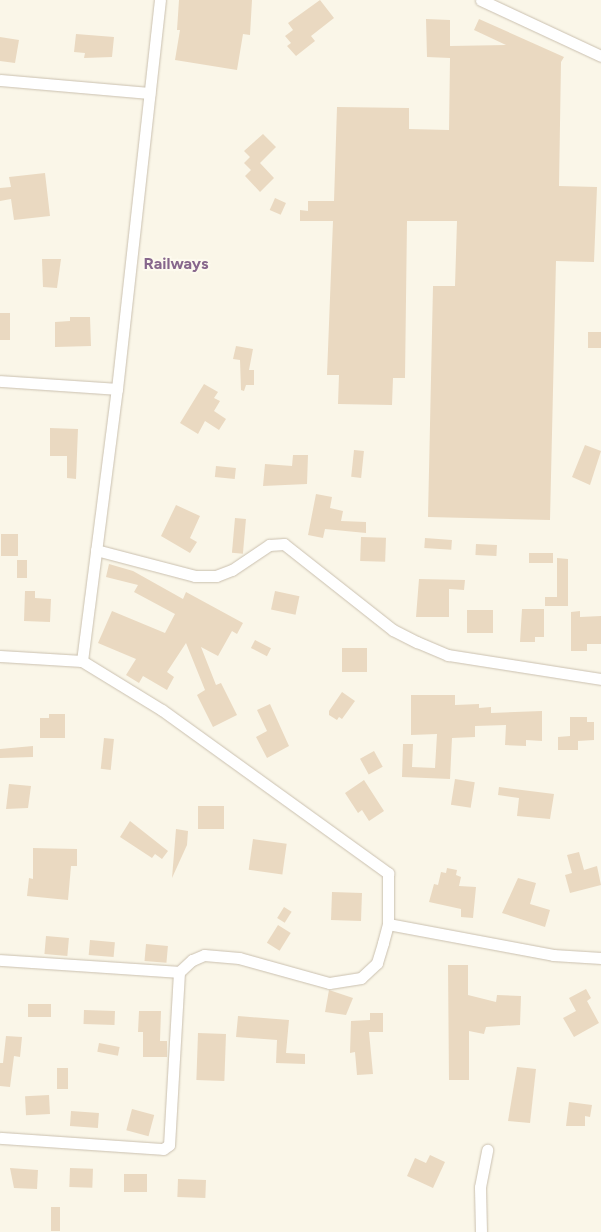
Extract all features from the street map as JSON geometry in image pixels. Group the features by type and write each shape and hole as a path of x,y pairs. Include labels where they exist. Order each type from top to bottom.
{"street":[{"path":"82,661 117,389 160,0"},
{"path":"481,0 601,56"},
{"path":"0,80 149,93"},
{"path":"0,381 117,389"},
{"path":"96,550 195,576 216,576 232,570 269,545 284,544 393,630 417,642 448,654 601,679"},
{"path":"0,656 82,661 177,720 388,873 388,924 377,963 369,973 350,982 329,983 239,958 204,955 192,960 179,972 169,1146 163,1149 0,1138"},
{"path":"388,924 553,955 601,958"},
{"path":"0,960 179,972"},
{"path":"481,1232 480,1187 487,1150"}],"building":[{"path":"179,0 252,0 250,35 243,34 237,70 175,60 180,30 177,30"},
{"path":"320,0 334,18 311,36 315,41 296,56 287,46 291,43 285,36 293,30 288,23"},
{"path":"426,19 450,20 450,46 506,45 474,30 479,19 564,57 561,62 559,186 597,187 594,262 556,261 550,520 428,517 433,286 455,286 457,221 407,221 405,378 393,378 392,405 338,404 339,375 327,375 333,221 300,221 300,210 308,211 308,201 334,201 337,107 409,108 409,129 449,130 450,58 427,57"},
{"path":"76,34 114,37 112,57 84,58 85,53 74,52"},
{"path":"0,37 19,40 15,63 0,61"},
{"path":"263,134 276,147 260,163 274,178 260,192 245,176 251,170 244,163 250,157 244,151"},
{"path":"45,173 50,216 14,220 11,199 0,201 0,188 11,187 9,177"},
{"path":"275,198 286,203 281,215 270,210"},
{"path":"42,259 61,259 57,288 43,287"},
{"path":"0,313 10,313 10,340 0,340"},
{"path":"70,317 90,317 91,346 55,347 55,322 70,321"},
{"path":"588,332 601,332 601,348 588,348"},
{"path":"236,346 253,349 249,370 254,370 254,385 246,385 244,391 241,390 240,360 233,359"},
{"path":"204,384 218,392 214,398 220,401 214,411 226,419 219,430 205,421 198,434 180,423"},
{"path":"50,428 78,429 76,479 67,478 67,456 50,456"},
{"path":"585,445 601,451 590,485 572,477"},
{"path":"354,450 364,451 361,478 351,477"},
{"path":"293,455 308,455 307,484 263,486 265,464 292,466"},
{"path":"216,466 236,468 235,479 215,477"},
{"path":"316,494 332,497 330,508 343,511 341,521 366,522 366,533 325,529 323,538 308,535"},
{"path":"176,505 200,516 190,538 197,542 190,553 161,536"},
{"path":"235,518 246,519 243,554 232,553"},
{"path":"1,534 18,534 18,556 1,556"},
{"path":"361,537 386,538 385,562 360,561"},
{"path":"425,538 452,540 451,550 424,548"},
{"path":"476,544 497,545 496,556 475,555"},
{"path":"529,553 553,553 553,563 529,563"},
{"path":"557,558 568,559 568,606 545,606 545,597 557,597"},
{"path":"17,560 27,560 27,578 17,578"},
{"path":"109,564 133,571 183,599 186,592 243,623 237,634 232,631 218,656 201,647 216,685 221,683 237,715 213,727 197,695 205,690 186,643 167,672 174,677 167,690 143,676 139,683 126,675 136,659 98,643 112,611 165,633 175,614 134,592 138,585 106,577"},
{"path":"419,579 465,580 464,590 449,589 449,617 416,617"},
{"path":"25,591 35,591 35,598 51,599 50,622 24,621"},
{"path":"275,591 299,596 296,615 271,610"},
{"path":"522,609 544,609 544,637 535,637 535,642 520,642"},
{"path":"467,610 493,610 493,633 467,633"},
{"path":"580,611 580,617 601,616 601,644 587,644 587,651 571,651 571,612"},
{"path":"255,640 271,648 267,656 251,648"},
{"path":"342,648 367,648 367,672 342,672"},
{"path":"342,692 355,701 342,719 339,717 337,720 329,715 329,711"},
{"path":"411,695 455,695 455,705 479,704 479,708 491,707 491,713 542,711 542,741 526,740 526,746 505,745 506,725 475,726 475,737 452,738 450,779 402,777 403,744 413,744 412,767 435,768 437,734 411,735"},
{"path":"270,704 289,746 267,758 256,737 267,731 257,710"},
{"path":"49,714 65,714 65,738 40,738 40,718 49,718"},
{"path":"570,717 587,717 587,722 594,722 594,740 578,741 578,750 558,750 558,737 570,736"},
{"path":"104,738 114,739 111,770 101,769"},
{"path":"33,746 33,757 0,758 0,749"},
{"path":"374,751 383,767 369,775 360,759"},
{"path":"455,779 475,782 471,808 451,805"},
{"path":"364,780 384,811 369,821 362,810 358,813 345,793"},
{"path":"9,784 31,786 28,808 6,809"},
{"path":"499,787 554,794 550,819 517,816 519,798 498,795"},
{"path":"198,806 224,806 224,829 198,829"},
{"path":"130,821 168,851 162,859 155,854 152,858 120,837"},
{"path":"176,829 188,831 187,845 172,878"},
{"path":"253,839 287,844 282,874 249,870"},
{"path":"33,848 77,849 77,866 71,866 68,900 27,896 29,878 33,879"},
{"path":"579,852 584,870 597,866 601,885 570,893 565,875 572,873 567,855"},
{"path":"447,868 457,870 456,875 461,877 459,886 476,887 473,918 461,917 461,909 429,902 434,884 438,885 441,872 446,873"},
{"path":"518,878 536,883 530,904 550,910 545,927 502,913"},
{"path":"332,892 362,893 361,921 331,920"},
{"path":"284,907 292,912 285,923 277,918"},
{"path":"278,925 291,933 280,951 267,943"},
{"path":"46,936 69,938 67,956 44,954"},
{"path":"90,940 115,942 114,957 89,955"},
{"path":"146,944 168,946 166,963 145,961"},
{"path":"448,965 468,965 468,995 496,1002 497,995 521,996 520,1025 486,1027 484,1034 469,1031 469,1080 449,1080"},
{"path":"586,989 591,998 587,1001 599,1023 574,1037 563,1018 576,1011 569,998"},
{"path":"329,990 353,998 346,1015 325,1012"},
{"path":"28,1004 51,1004 51,1017 28,1017"},
{"path":"84,1010 115,1011 114,1025 84,1024"},
{"path":"139,1011 161,1011 160,1041 167,1041 167,1057 143,1057 143,1032 138,1032"},
{"path":"370,1013 383,1013 383,1032 369,1032 373,1074 357,1075 355,1052 350,1053 351,1021 370,1020"},
{"path":"238,1016 289,1020 286,1053 305,1054 305,1064 276,1063 277,1040 236,1037"},
{"path":"198,1033 226,1034 224,1081 196,1080"},
{"path":"6,1036 22,1037 20,1057 14,1056 10,1087 0,1086 0,1063 3,1063"},
{"path":"99,1043 120,1047 118,1056 97,1052"},
{"path":"517,1067 536,1069 530,1123 508,1121"},
{"path":"57,1068 68,1068 68,1089 57,1089"},
{"path":"49,1095 50,1114 26,1115 25,1096"},
{"path":"569,1102 592,1105 590,1117 585,1116 585,1126 566,1126"},
{"path":"132,1109 154,1115 149,1136 126,1130"},
{"path":"71,1111 99,1113 98,1128 70,1126"},
{"path":"430,1155 445,1162 433,1188 407,1176 415,1158 426,1163"},
{"path":"10,1168 38,1170 37,1189 14,1188"},
{"path":"70,1168 93,1169 92,1188 69,1187"},
{"path":"124,1174 147,1174 147,1192 124,1192"},
{"path":"178,1179 206,1180 205,1198 177,1197"},
{"path":"51,1207 60,1207 60,1231 51,1231"}],"district":[{"name":"Railways","path":"176,264"}]}
